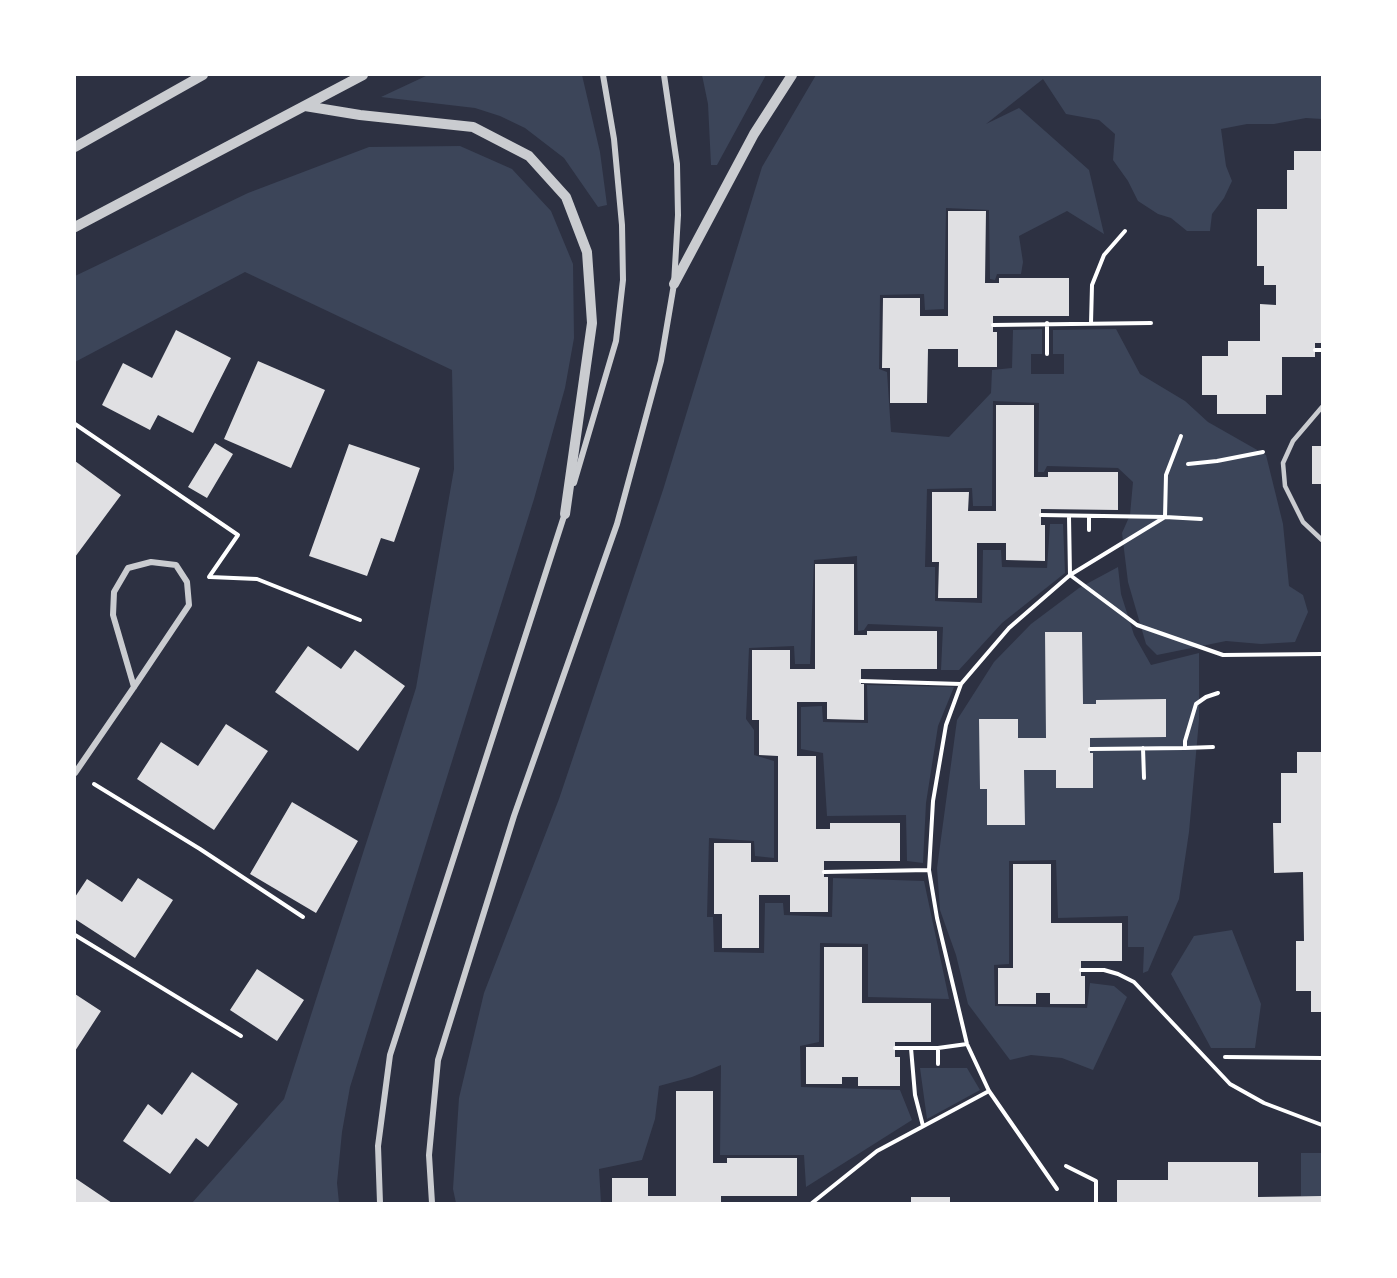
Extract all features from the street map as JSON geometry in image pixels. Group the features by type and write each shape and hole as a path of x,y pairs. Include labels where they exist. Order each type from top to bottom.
{"street":[{"path":"75,147 203,75"},
{"path":"75,227 363,75"},
{"path":"380,1203 378,1146 390,1055 564,514 616,341 623,280 622,225 614,139 603,75"},
{"path":"432,1203 429,1155 438,1060 514,816 617,524 661,361 674,284 678,215 677,164 664,75"},
{"path":"674,284 754,134 792,75"},
{"path":"305,106 360,115 473,127 529,156 566,197 587,252 592,323 564,514"},
{"path":"75,772 135,687 189,605 187,582 176,565 151,562 128,568 114,592 113,615 135,687"}],"lane":[{"path":"1322,407 1293,441 1283,463 1285,486 1294,504 1304,522 1322,540"}],"path":[{"path":"1091,323 1092,285 1104,255 1125,231"},
{"path":"1047,323 1047,354"},
{"path":"993,325 1151,323"},
{"path":"1315,350 1322,350"},
{"path":"75,424 238,535 189,605"},
{"path":"1165,517 1166,475 1181,436"},
{"path":"1188,464 1257,454"},
{"path":"1041,515 1201,519"},
{"path":"1089,516 1089,530"},
{"path":"1069,517 1070,575"},
{"path":"1057,1189 989,1091 967,1044 937,918 929,870 933,801 946,725 961,684 1009,627 1070,575 1165,517"},
{"path":"1070,575 1137,625 1222,655 1322,654"},
{"path":"209,577 257,579 360,620"},
{"path":"861,681 961,684"},
{"path":"1185,748 1196,704 1218,693"},
{"path":"1090,749 1213,747"},
{"path":"1143,748 1144,778"},
{"path":"75,772 200,849 303,917"},
{"path":"824,872 929,870"},
{"path":"75,935 241,1036"},
{"path":"1081,970 1111,972 1134,982 1230,1084 1264,1103 1322,1125"},
{"path":"895,1048 938,1048 967,1044"},
{"path":"911,1048 915,1095 924,1126"},
{"path":"938,1048 938,1064"},
{"path":"1225,1057 1322,1058"},
{"path":"812,1203 877,1151 989,1091"},
{"path":"1066,1166 1096,1181 1096,1203"}],"shaded area":[{"path":"428,75 582,75 600,152 607,205 598,207 564,158 525,128 500,116 475,108 381,97"},
{"path":"702,75 766,75 717,165 711,165 708,104"},
{"path":"816,75 1322,75 1322,119 1306,118 1274,124 1247,124 1221,129 1226,166 1232,181 1224,198 1212,214 1210,231 1187,231 1171,218 1158,214 1138,201 1128,181 1113,160 1115,134 1099,120 1066,114 1043,79 986,124 1019,108 1089,170 1104,234 1067,211 1019,236 1023,262 1021,274 997,274 995,280 990,279 989,210 946,208 944,309 925,310 924,294 880,295 879,369 887,372 891,432 949,437 991,393 992,370 1012,368 1013,330 1042,329 1042,354 1031,354 1031,374 1064,374 1064,354 1053,354 1053,330 1116,329 1140,374 1185,401 1208,422 1266,455 1283,524 1289,586 1303,595 1308,612 1295,642 1261,644 1226,641 1157,655 1146,644 1128,582 1122,533 1130,515 1133,482 1118,468 1047,466 1044,472 1038,472 1039,403 993,401 992,506 973,506 972,488 927,489 925,567 935,567 935,601 982,603 983,550 1001,550 1002,567 1047,568 1050,524 1063,524 1065,573 1002,623 959,670 941,670 943,627 868,624 864,630 858,631 857,556 814,560 810,664 795,664 794,646 749,648 746,719 754,730 754,755 774,761 774,858 755,856 754,841 709,838 707,917 713,917 714,952 764,953 765,903 783,903 784,915 832,917 833,878 924,881 949,999 868,997 868,944 820,943 819,1042 800,1046 801,1087 900,1090 912,1120 806,1187 804,1155 720,1155 721,1065 692,1077 659,1086 655,1119 642,1160 599,1169 601,1203 456,1203 453,1189 459,1098 484,993 559,799 663,490 762,167"},
{"path":"460,146 512,169 551,211 573,264 574,338 565,388 534,499 350,1087 342,1132 337,1183 339,1203 192,1203 284,1099 416,688 454,469 452,370 245,272 75,362 75,276 248,193 369,147"},
{"path":"1118,567 1121,594 1134,635 1151,665 1199,653 1199,720 1189,832 1179,899 1148,971 1143,973 1144,947 1128,947 1128,916 1058,918 1056,860 1009,861 1009,964 994,965 995,1006 1087,1008 1090,983 1114,986 1127,997 1093,1070 1062,1058 1031,1055 1010,1060 968,1004 956,955 940,910 937,868 957,720 994,662 1031,624 1079,588"},
{"path":"867,685 954,687 938,726 926,803 923,863 907,861 906,815 827,816 823,753 801,749 801,707 822,706 823,722 868,723"},
{"path":"1232,930 1261,1004 1255,1048 1211,1048 1171,974 1194,936"},
{"path":"920,1068 967,1068 980,1090 927,1119"},
{"path":"1301,1153 1322,1153 1322,1196 1301,1196"}],"building":[{"path":"1294,151 1322,151 1322,343 1315,343 1315,357 1282,357 1282,395 1266,395 1266,414 1217,414 1217,395 1202,395 1202,356 1228,356 1228,341 1260,341 1260,304 1276,305 1276,285 1264,285 1264,266 1257,266 1257,209 1287,209 1287,170 1294,170"},
{"path":"948,211 986,211 985,283 999,283 999,278 1069,278 1069,316 993,316 993,332 997,332 997,367 958,367 958,349 928,349 927,403 890,403 890,368 882,368 883,298 920,298 920,316 948,316"},
{"path":"176,330 231,358 193,433 158,415 150,430 102,405 123,363 152,378"},
{"path":"258,361 325,390 291,468 224,439"},
{"path":"996,405 1034,405 1034,477 1048,477 1048,472 1118,472 1118,510 1041,509 1041,525 1045,525 1045,561 1006,560 1006,543 977,543 977,598 938,598 939,562 932,562 932,492 969,492 968,511 996,511"},
{"path":"215,443 233,454 207,498 188,487"},
{"path":"349,444 420,468 394,542 381,538 367,576 309,556"},
{"path":"1312,446 1322,446 1322,484 1312,484"},
{"path":"75,461 121,495 75,557"},
{"path":"815,564 854,564 854,635 867,635 867,631 937,631 937,669 861,669 861,684 864,684 864,720 827,719 827,702 797,702 797,756 816,756 816,829 830,829 830,823 900,823 900,861 824,861 824,877 828,877 828,912 790,912 790,895 759,895 759,948 722,948 722,914 714,914 714,843 751,843 751,862 778,862 778,756 759,755 759,720 752,720 752,650 790,650 790,669 815,669"},
{"path":"1045,632 1082,632 1083,704 1096,704 1096,700 1166,699 1166,737 1090,738 1090,753 1093,753 1093,788 1056,788 1056,770 1024,770 1025,825 987,825 987,789 980,789 979,719 1018,719 1018,738 1046,738"},
{"path":"308,646 341,669 355,650 405,686 358,751 275,692"},
{"path":"226,724 268,751 214,830 137,779 161,742 198,766"},
{"path":"1297,752 1322,752 1322,1012 1311,1012 1311,991 1296,991 1296,941 1304,941 1303,872 1274,873 1273,823 1281,823 1281,773 1297,773"},
{"path":"292,802 358,841 316,913 250,874"},
{"path":"1013,864 1051,864 1051,923 1122,923 1122,961 1081,961 1081,976 1085,976 1085,1004 1050,1004 1050,993 1036,993 1036,1004 998,1004 998,968 1013,968"},
{"path":"138,878 173,900 135,958 75,919 75,897 87,879 122,902"},
{"path":"824,947 862,947 862,1003 931,1003 931,1042 895,1042 895,1057 900,1057 900,1086 858,1086 858,1077 842,1077 842,1084 806,1084 806,1047 824,1047"},
{"path":"257,969 304,1000 277,1041 230,1010"},
{"path":"75,994 101,1011 75,1051"},
{"path":"192,1072 238,1104 208,1147 196,1138 170,1174 123,1141 148,1104 162,1115"},
{"path":"676,1091 713,1091 713,1163 727,1163 727,1158 797,1158 797,1196 721,1196 721,1203 612,1203 612,1178 648,1178 648,1196 676,1196"},
{"path":"1168,1162 1258,1162 1258,1197 1322,1196 1322,1203 1117,1203 1117,1180 1168,1180"},
{"path":"75,1178 112,1203 75,1203"},
{"path":"911,1197 950,1197 950,1203 911,1203"}]}
